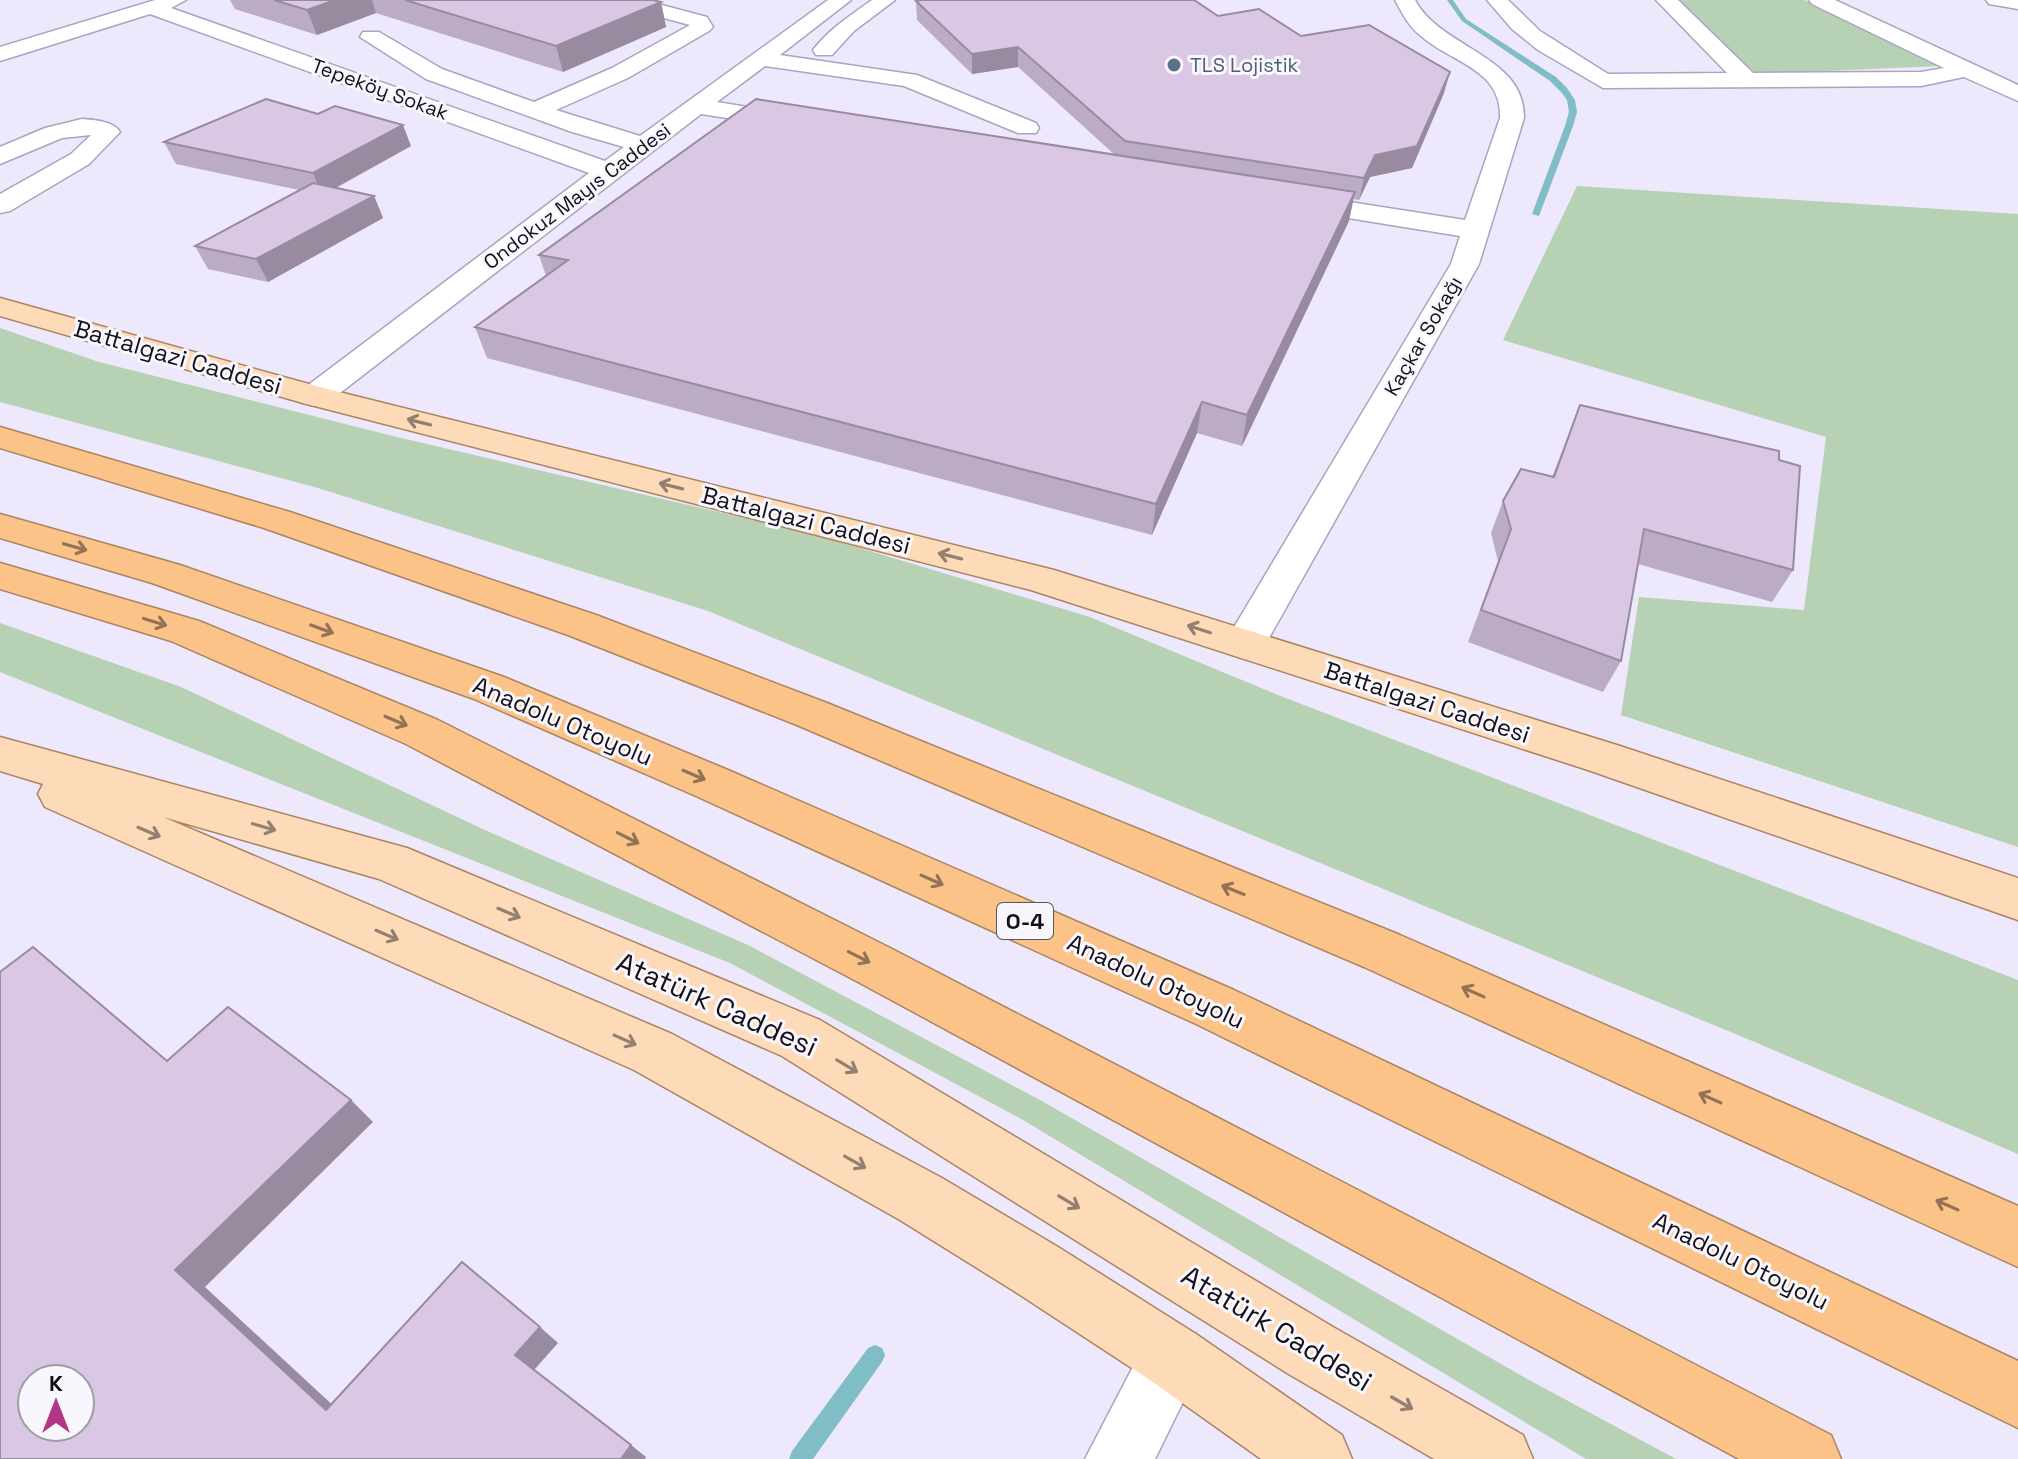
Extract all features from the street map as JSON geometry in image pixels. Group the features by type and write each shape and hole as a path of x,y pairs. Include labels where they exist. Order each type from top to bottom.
{"highway":[{"path":"0,437 277,520 582,625 812,714 1382,951 2018,1237"},
{"name":"Anadolu Otoyolu","path":"0,526 166,574 489,688 698,777 1215,1007 2018,1395"},
{"path":"0,576 185,631 422,732 878,967 1807,1459"}],"main road":[{"name":"Battalgazi Caddesi","path":"0,307 315,396 1040,579 1604,758 2018,899"},
{"name":"Atatürk Caddesi","path":"0,754 390,862 801,1038 1310,1350 1499,1459"},
{"name":"Battalgazi Caddesi","path":"1604,758 2018,928"},
{"path":"0,768 653,1052 921,1199 1173,1357 1318,1459"}],"street":[{"path":"0,54 176,0"},
{"path":"536,110 620,73 702,27 700,21 619,0"},
{"name":"Ondokuz Mayıs Caddesi","path":"315,396 608,171 841,0"},
{"path":"809,66 847,27 885,0"},
{"name":"Kaçkar Sokağı","path":"1245,644 1465,264 1512,118 1513,99 1503,82 1436,39 1413,18 1405,0"},
{"path":"1497,0 1515,23 1603,81 1921,79 1967,70"},
{"path":"1666,0 1747,80"},
{"path":"1819,0 2018,94"},
{"path":"1844,0 2018,79"},
{"path":"1996,0 2018,3"},
{"name":"Tepeköy Sokak","path":"152,8 608,171"},
{"path":"371,37 434,74 581,127 644,145"},
{"path":"761,59 909,80 1027,128"},
{"path":"1992,66 2018,66"},
{"path":"697,106 822,126"},
{"path":"0,156 76,127 95,125 108,132 80,159 0,205"},
{"path":"1274,198 1476,230"},
{"path":"1119,1459 1173,1357"}],"green space":[{"path":"1676,0 1804,0 1940,66 1756,74"},
{"path":"1577,186 2018,214 2018,847 1621,715 1639,597 1804,610 1826,437 1503,340"},
{"path":"0,328 99,362 397,437 813,534 1090,617 1278,695 2018,980 2018,1154 1738,1035 708,611 318,488 0,402"},
{"path":"0,623 181,687 487,831 748,945 1040,1100 1529,1380 1676,1459 1586,1459 1023,1120 730,963 0,672"}],"building":[{"path":"274,0 335,0 307,10"},
{"path":"405,0 653,0 661,2 556,46"},
{"path":"1194,0 1218,16 1259,9 1301,36 1369,25 1450,72 1417,146 1375,155 1364,178 1125,141 1018,47 972,54 916,1"},
{"path":"266,99 318,114 335,106 403,125 313,173 164,142"},
{"path":"756,99 1355,192 1247,415 1202,402 1156,504 475,327 568,260 539,255"},
{"path":"313,183 374,196 256,259 195,246"},
{"path":"1580,405 1779,451 1779,460 1800,466 1793,570 1644,529 1621,661 1481,610 1511,529 1503,501 1521,469 1554,477"},
{"path":"33,947 167,1061 228,1007 351,1100 175,1270 326,1410 462,1262 540,1327 515,1355 631,1445 621,1459 0,1459 0,972"}],"waterway":[{"path":"1450,0 1464,20 1553,79 1571,100 1573,112 1569,126 1536,214"},
{"path":"800,1459 875,1355"}],"place":[{"name":"TLS Lojistik","path":"1174,65"}]}
